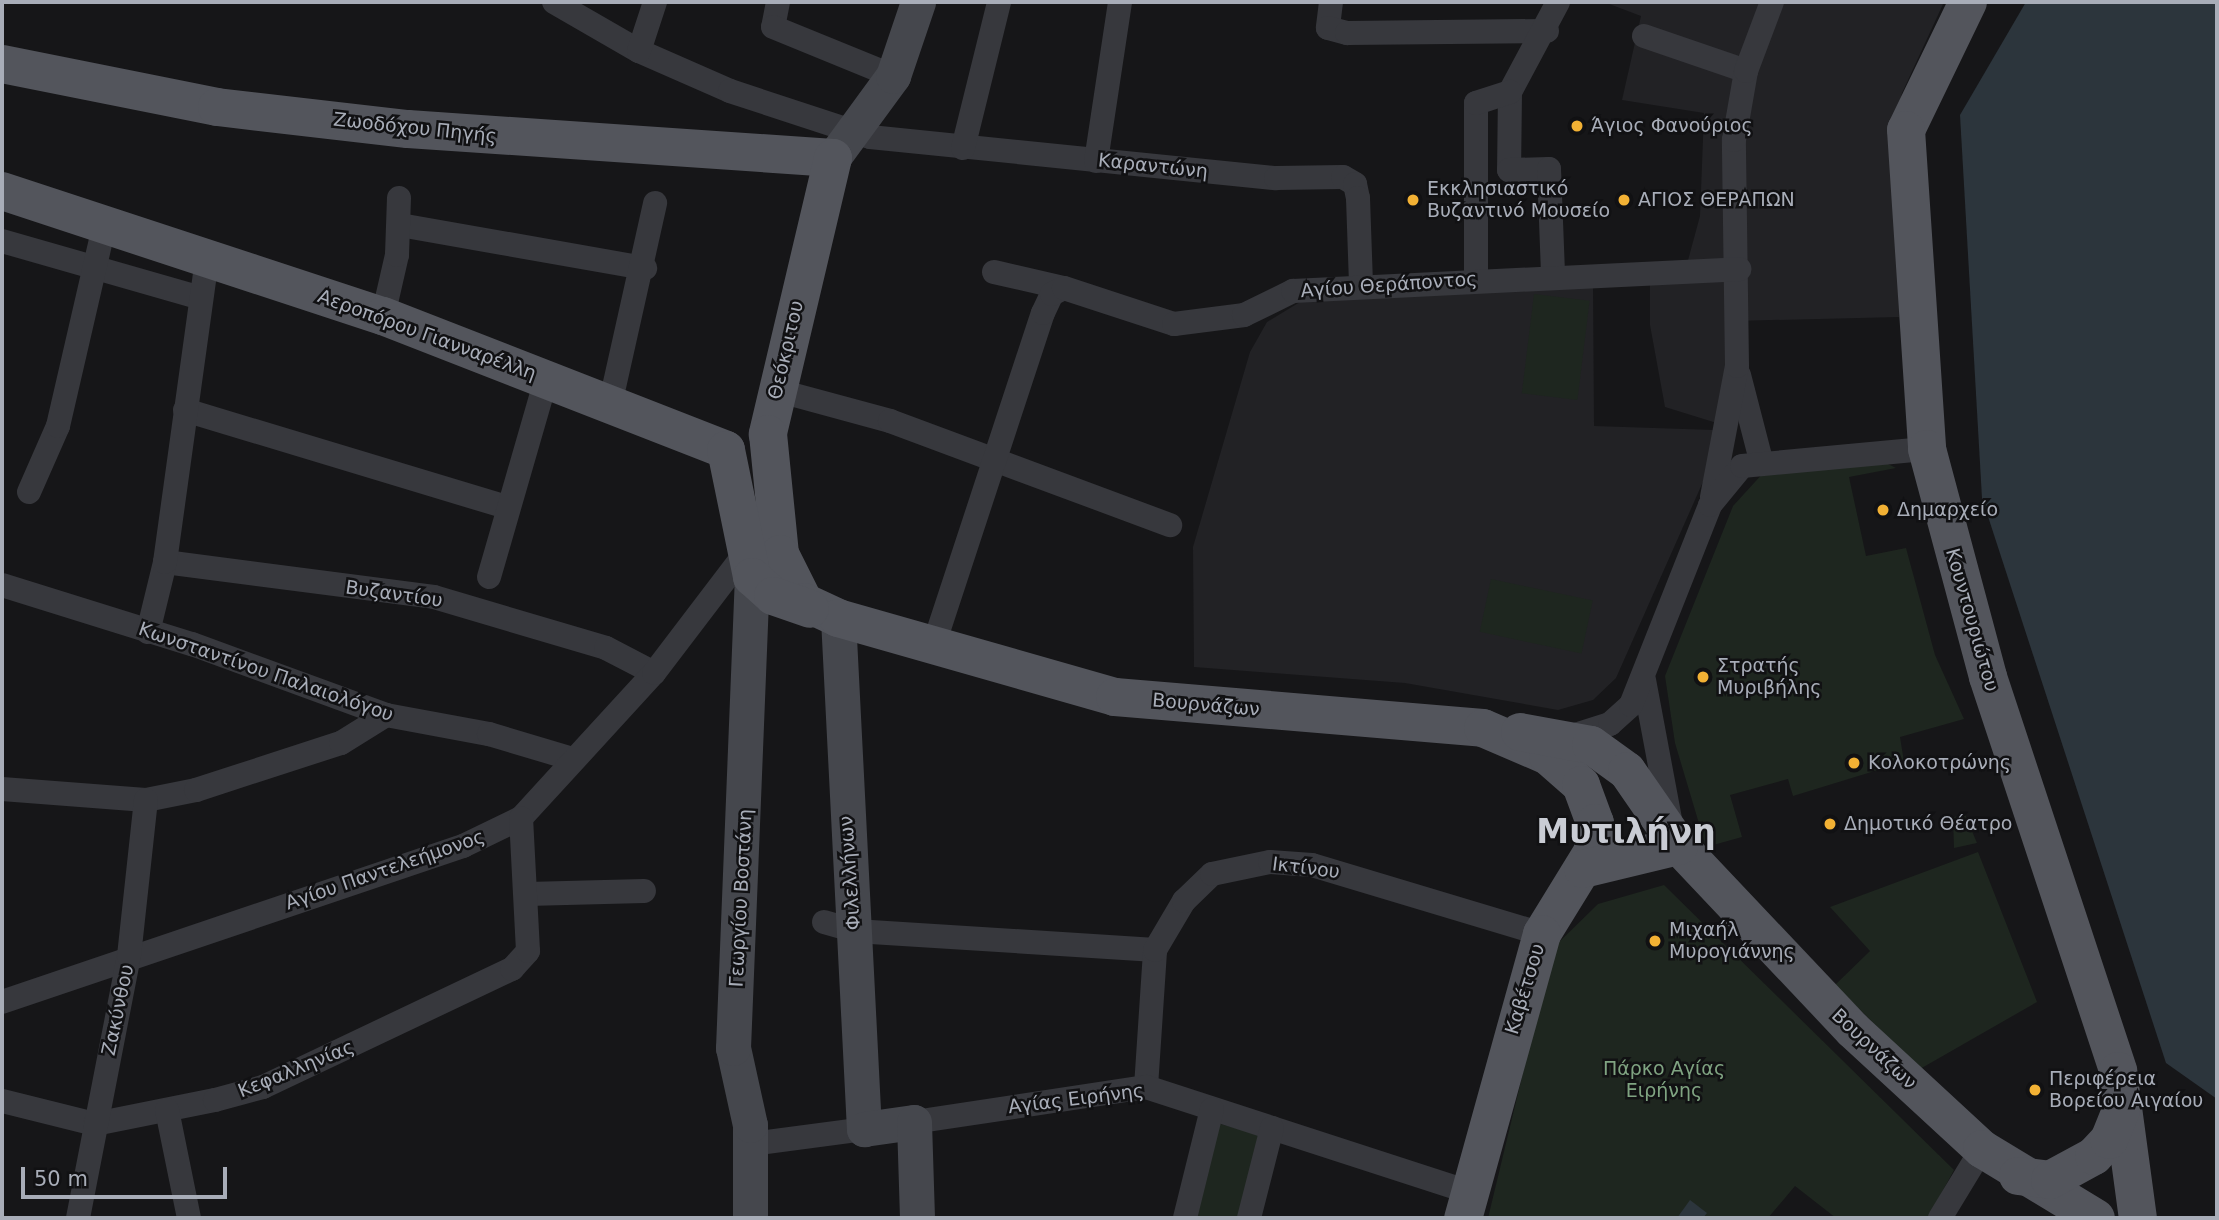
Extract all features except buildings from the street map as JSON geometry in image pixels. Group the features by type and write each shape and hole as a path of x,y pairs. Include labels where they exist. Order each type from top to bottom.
{"main road":[{"name":"Θεόκριτου","path":"827,615 797,596 785,572 768,434 776,390 841,145 893,76 918,2"},
{"name":"Κουντουριώτου","path":"1968,2 1906,130 1927,449 1988,677 2098,1001 2118,1071 2121,1110 2135,1164 2138,1218"},
{"name":"Ζωοδόχου Πηγής","path":"2,64 218,107 395,127 841,145"},
{"name":"Αεροπόρου Γιανναρέλλη","path":"2,191 99,244 207,258 383,316 726,450"},
{"path":"747,566 732,501 726,450 755,450 768,434"},
{"path":"732,501 735,487 750,477 767,482 774,497"},
{"name":"Βουρνάζων","path":"747,566 773,596 827,615 1115,697 1483,728 1548,755 1573,775"},
{"name":"Γεωργίου Βοστάνη","path":"747,566 733,1048 752,1144 750,1218"},
{"name":"Φιλελλήνων","path":"827,615 839,927 864,1129"},
{"path":"1483,728 1568,737"},
{"name":"Βουρνάζων","path":"1568,737 1627,771 1676,839 1783,963 1982,1149 2016,1175 2096,1218"},
{"name":"Καβέτσου","path":"1466,1205 1542,934 1583,869 1596,829 1573,775"},
{"path":"1583,869 1676,839"},
{"path":"2016,1175 2050,1180 2094,1156 2109,1140 2121,1110"},
{"path":"914,1122 917,1218"},
{"name":"Αγίας Ειρήνης","path":"864,1129 914,1122"}],"street":[{"name":"Καραντώνη","path":"554,2 639,51 841,145 963,148 1276,178 1343,177 1355,184 1359,198 1361,286"},
{"path":"639,51 655,2"},
{"path":"778,2 773,27 893,76"},
{"path":"963,148 999,2"},
{"path":"1096,161 1120,2"},
{"path":"1331,2 1327,24 1332,30 1547,31"},
{"path":"1553,275 1549,169 1509,170 1510,92 1547,31 1558,2"},
{"path":"1568,737 1622,715 1644,680 1710,505 1737,366 1739,269 1734,140 1746,71 1772,2"},
{"path":"1644,36 1746,71"},
{"path":"1476,279 1476,103 1510,92"},
{"path":"383,316 400,225 399,198"},
{"path":"610,405 645,268 655,203"},
{"path":"400,225 645,268"},
{"path":"2,241 99,244 201,299"},
{"path":"29,492 58,426 99,244"},
{"path":"148,632 165,562 207,258"},
{"name":"Αγίου Θεράποντος","path":"994,272 1174,324 1244,315 1293,291 1553,275 1739,269"},
{"path":"934,645 993,461 1058,291"},
{"path":"1737,366 1761,460"},
{"path":"489,577 507,507 547,379"},
{"path":"776,390 890,421 1170,525"},
{"path":"185,410 507,507"},
{"path":"1710,505 1732,475 1761,460 1927,449"},
{"name":"Βυζαντίου","path":"165,562 434,597 606,648 654,673"},
{"name":"Αγίου Παντελεήμονος","path":"2,1002 129,956 463,846 521,818 654,673 747,566"},
{"name":"Κωνσταντίνου Παλαιολόγου","path":"2,585 148,632 386,715 489,734 573,759"},
{"path":"1644,680 1660,742 1676,839"},
{"path":"2,789 146,800 341,743 386,715"},
{"name":"Ζακύνθου","path":"78,1218 129,956 146,800"},
{"path":"521,818 527,894 644,891"},
{"name":"Ικτίνου","path":"1146,1087 1155,950 1197,883 1230,868 1270,862 1371,878 1542,934"},
{"name":"Κεφαλληνίας","path":"2,1101 95,1124 262,1087 493,979 528,951 527,894"},
{"path":"839,927 1155,950"},
{"name":"Αγίας Ειρήνης","path":"914,1122 1146,1087 1272,1128 1466,1205"},
{"path":"1185,1218 1212,1109"},
{"path":"167,1110 189,1218"},
{"path":"1249,1218 1272,1128"},
{"name":"Αγίας Ειρήνης","path":"752,1144 864,1129"},
{"path":"1940,1218 1982,1149"}],"shaded area":[{"path":"1604,2 1944,2 1902,93 1895,123 1899,317 1733,321 1720,424 1665,407 1650,325 1650,265 1687,264 1700,216 1704,113 1622,100 1641,16"},
{"path":"2026,2 2217,2 2217,1099 2166,1063 1982,498 1960,115"},
{"path":"1593,282 1594,426 1714,430 1714,457 1616,678 1593,700 1558,710 1405,683 1194,667 1193,547 1250,352 1267,322 1300,302"},
{"path":"1690,1200 1707,1213 1703,1218 1677,1218"}],"green space":[{"path":"1534,294 1590,301 1577,400 1522,393"},
{"path":"1888,464 1896,468 1849,477 1866,556 1906,548 1935,655 1964,719 1900,737 1904,762 1793,796 1788,779 1730,795 1742,837 1706,847 1675,743 1665,676 1733,506 1765,471"},
{"path":"1491,579 1593,601 1582,653 1480,632"},
{"path":"1964,812 1977,843 1954,848 1953,818"},
{"path":"1978,852 2037,1002 1920,1069 1835,985 1870,951 1830,907"},
{"name":"Πάρκο Αγίας Ειρήνης","path":"1664,885 1954,1170 1928,1218 1836,1218 1795,1186 1768,1218 1488,1218 1553,948 1598,904"},
{"path":"1217,1123 1264,1136 1242,1218 1191,1218"}],"place":[{"name":"Άγιος Φανούριος","path":"1577,126"},
{"name":"Εκκλησιαστικό Βυζαντινό Μουσείο","path":"1413,200"},
{"name":"ΑΓΙΟΣ ΘΕΡΑΠΩΝ","path":"1624,200"},
{"name":"Δημαρχείο","path":"1883,510"},
{"name":"Στρατής Μυριβήλης","path":"1703,677"},
{"name":"Κολοκοτρώνης","path":"1854,763"},
{"name":"Δημοτικό Θέατρο","path":"1830,824"},
{"name":"Μιχαήλ Μυρογιάννης","path":"1655,941"},
{"name":"Περιφέρεια Βορείου Αιγαίου","path":"2035,1090"}],"district":[{"name":"Μυτιλήνη","path":"1626,832"}]}
